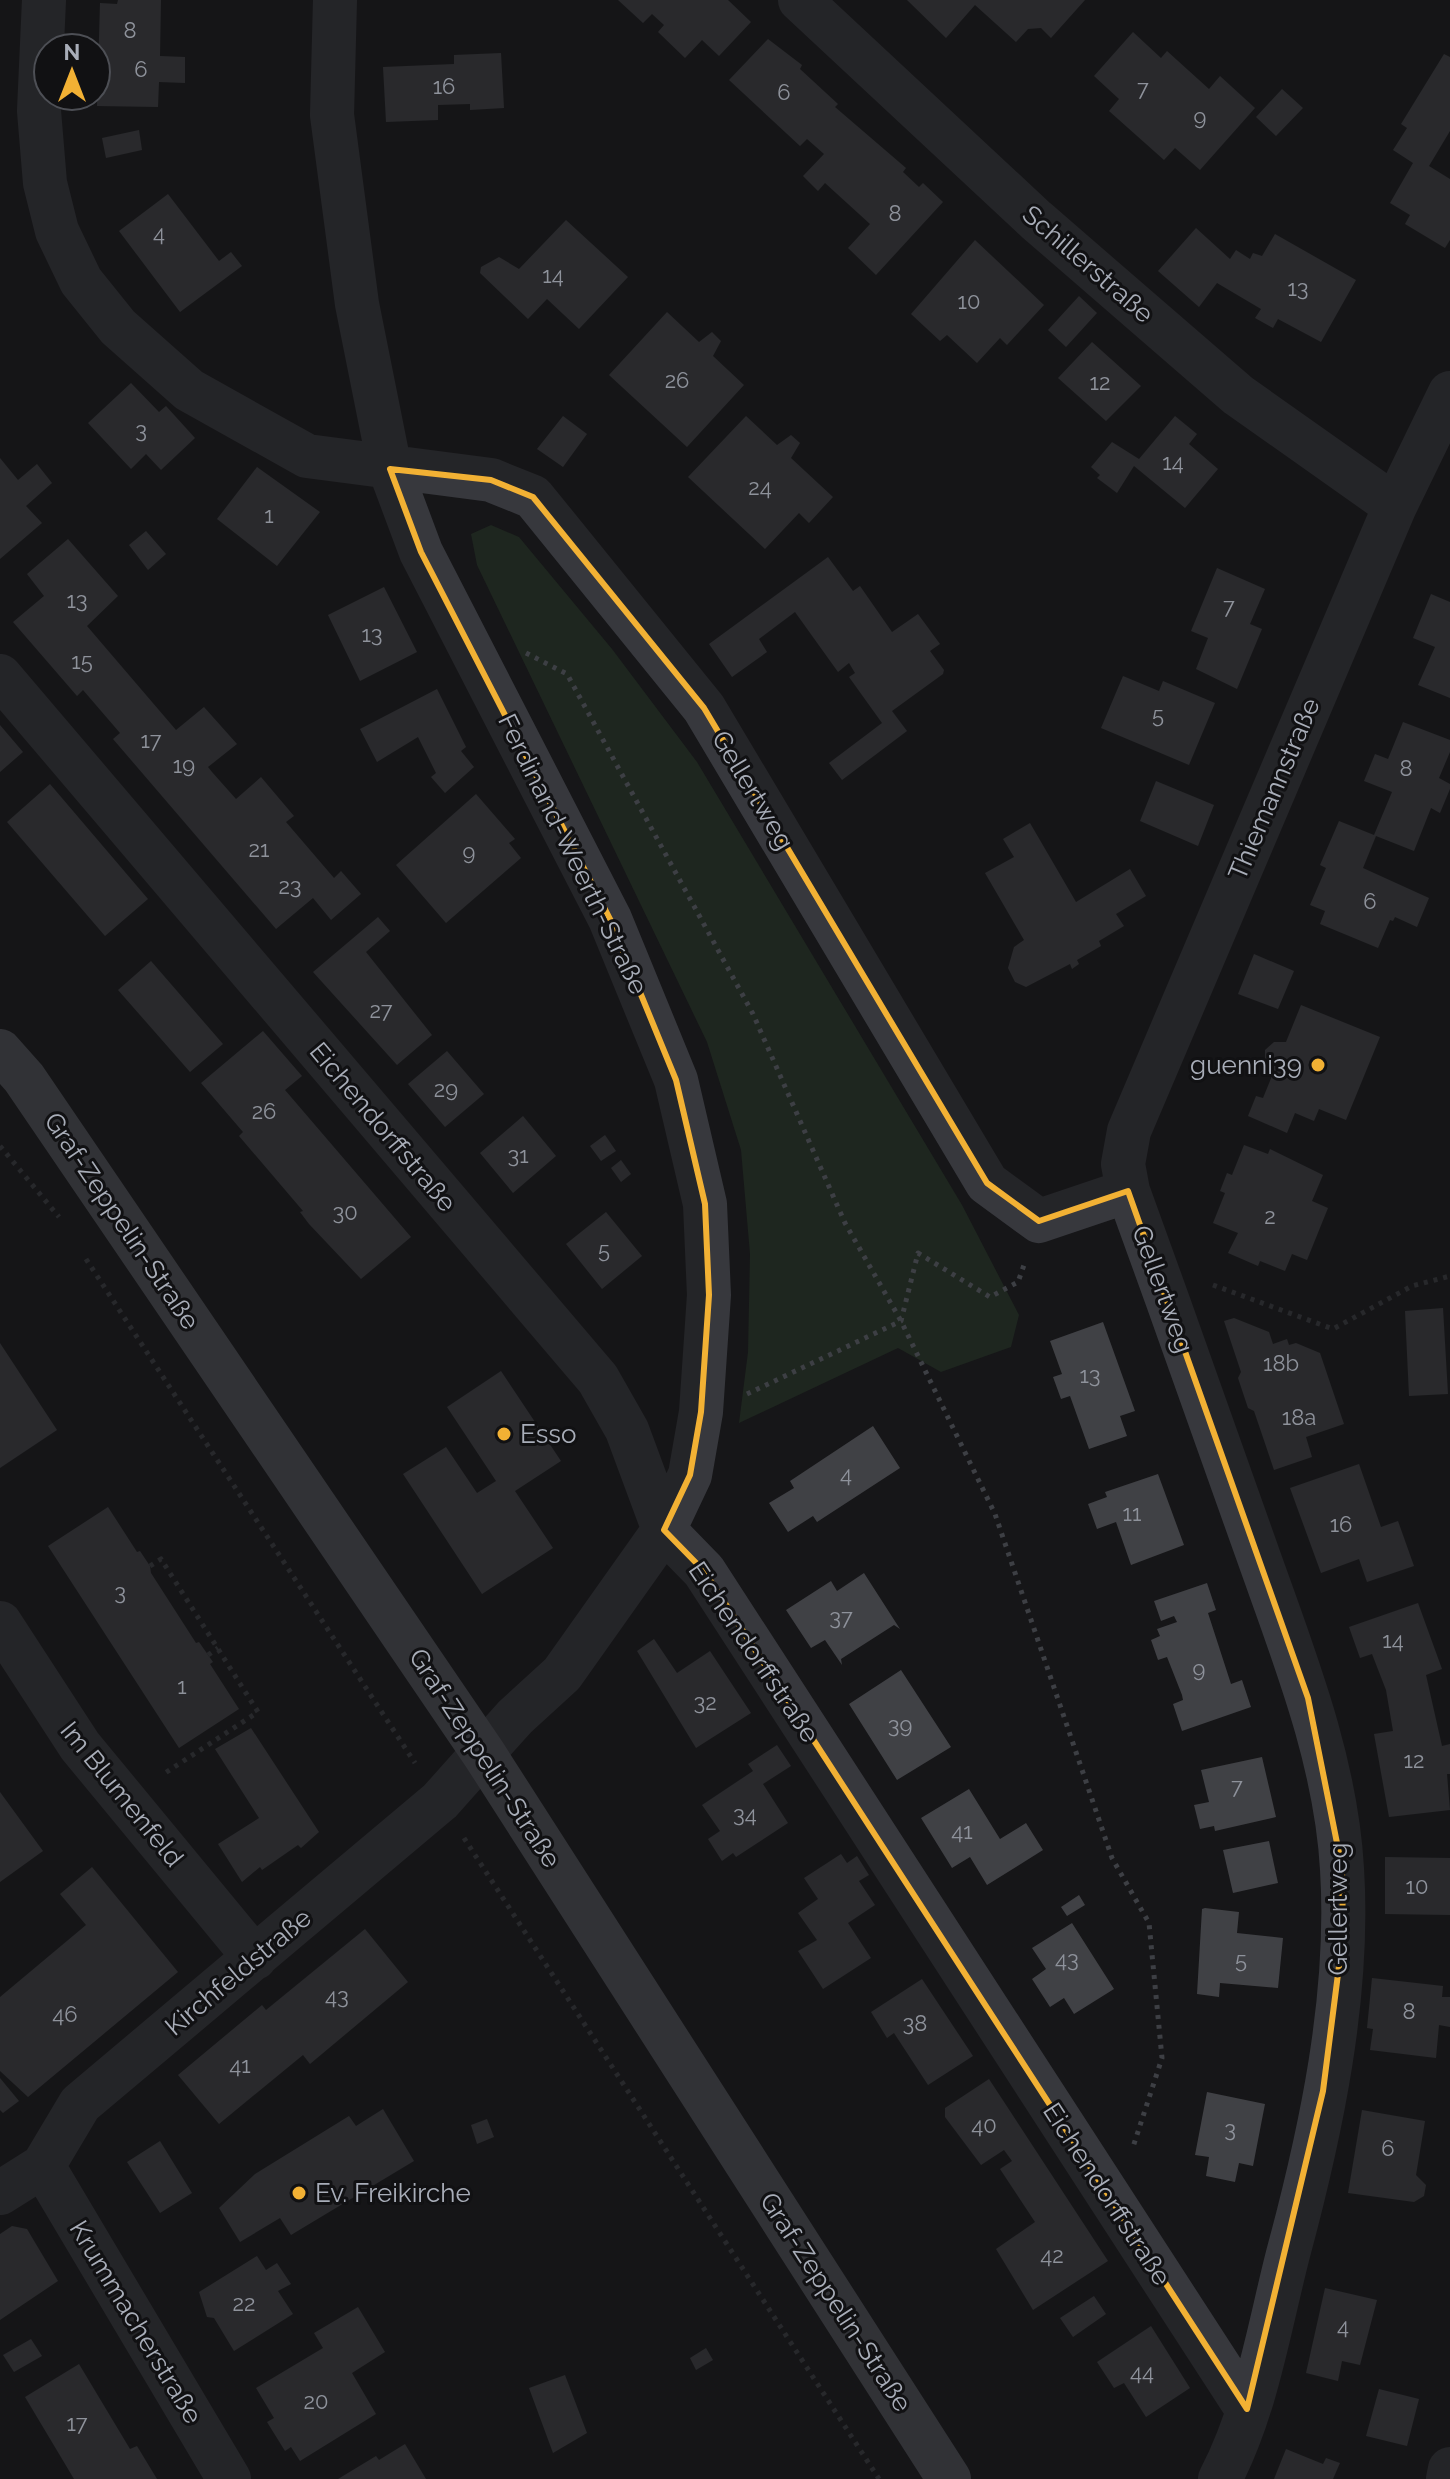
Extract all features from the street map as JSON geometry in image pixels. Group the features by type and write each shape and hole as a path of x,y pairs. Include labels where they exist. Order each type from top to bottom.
{"main road":[{"name":"Graf-Zeppelin-Straße","path":"0,1051 24,1078 484,1754 949,2479"}],"street":[{"path":"44,0 39,111 45,183 57,231 81,281 118,327 189,390 307,456 390,469"},
{"name":"Ferdinand-Weerth-Straße","path":"335,0 332,115 357,304 390,469 421,552 610,919 676,1080 705,1204 709,1295 701,1412 690,1475 664,1530 562,1674 515,1717 484,1754"},
{"name":"Schillerstraße","path":"800,0 1036,220 1238,395 1395,506"},
{"name":"Thiemannstraße","path":"1128,1191 1123,1164 1129,1131 1395,506 1450,393"},
{"name":"Gellertweg","path":"390,469 491,480 533,497 704,708 987,1183 1039,1221 1128,1191 1308,1698 1335,1807 1342,1868 1343,1935 1323,2091 1298,2217 1247,2409 1232,2456 1220,2479"},
{"name":"Eichendorffstraße","path":"0,676 598,1379 627,1430 664,1530 704,1571 1247,2409"},
{"name":"Im Blumenfeld","path":"0,1623 80,1746 255,1958"},
{"name":"Kirchfeldstraße","path":"0,2193 43,2166 80,2104 440,1801 484,1754"},
{"name":"Krummacherstraße","path":"43,2166 229,2479"},
{"path":"1448,2479 1450,2469"}],"path":[{"path":"475,654 514,647 567,674 753,1014 845,1223 901,1321 995,1514 1112,1858 1149,1923 1162,2058 1114,2206"},
{"path":"901,1321 918,1253 990,1297"},
{"path":"1250,1298 1333,1329 1412,1286 1450,1276"},
{"path":"760,1389 901,1321"},
{"path":"124,1799 258,1712 161,1559 150,1566"},
{"path":"208,1655 218,1648"}],"highlighted area":[{"path":"390,469 491,480 533,497 704,708 987,1183 1039,1221 1128,1191 1308,1698 1342,1868 1343,1935 1323,2091 1247,2409 704,1571 664,1530 690,1475 701,1412 709,1295 705,1204 676,1080 610,919 421,552"}],"shaded area":[{"path":"491,525 519,537 612,649 697,762 962,1205 1019,1315 1011,1347 941,1372 898,1348 739,1423 748,1352 750,1254 741,1150 707,1042 477,565 471,534"}],"building":[{"path":"118,0 161,0 160,56 185,57 185,83 159,82 158,107 112,106 112,32 99,32 100,3 117,4"},
{"path":"618,0 728,0 751,22 719,56 702,40 685,58 658,32 664,25 652,14 643,23"},
{"path":"907,0 1085,0 1051,38 1041,28 1028,29 1016,42 975,5 946,38"},
{"path":"1133,32 1161,58 1167,51 1209,89 1220,76 1255,108 1200,170 1175,148 1164,160 1109,111 1119,99 1094,76"},
{"path":"768,39 802,65 800,69 838,104 835,107 906,168 903,172 919,187 923,183 943,202 876,275 848,248 870,224 825,183 818,191 803,176 824,154 807,139 800,146 729,80"},
{"path":"501,53 504,108 470,110 470,104 438,105 438,120 386,122 383,67 454,64 454,55"},
{"path":"1444,54 1450,57 1450,131 1429,166 1450,179 1450,240 1445,248 1405,224 1410,215 1390,203 1413,163 1393,150 1407,128 1401,124"},
{"path":"1282,89 1303,108 1276,136 1256,117"},
{"path":"139,130 142,150 106,158 102,138"},
{"path":"168,194 219,261 231,252 242,266 180,312 119,231"},
{"path":"566,220 628,277 579,329 547,299 528,319 480,273 481,267 499,257 519,269"},
{"path":"1196,228 1230,259 1236,250 1250,259 1253,253 1262,256 1275,234 1356,280 1321,342 1278,319 1273,328 1255,318 1261,309 1217,283 1199,307 1158,271"},
{"path":"975,240 1044,305 1007,345 1000,338 977,363 947,335 940,341 911,314"},
{"path":"1079,296 1097,313 1066,347 1048,330"},
{"path":"667,312 699,342 712,332 721,341 713,356 744,385 687,447 609,375"},
{"path":"1092,342 1141,386 1106,421 1058,378"},
{"path":"131,383 159,412 166,406 195,438 161,470 146,454 131,469 88,423"},
{"path":"563,416 587,434 563,467 537,449"},
{"path":"746,416 777,445 791,435 800,443 791,458 833,497 809,523 799,513 765,549 688,477"},
{"path":"1175,416 1197,434 1189,444 1218,469 1185,508 1134,466 1117,493 1097,478 1100,475 1091,467 1112,442 1139,459"},
{"path":"0,458 18,480 37,464 52,483 26,506 42,523 0,559"},
{"path":"257,467 320,512 277,566 217,519"},
{"path":"146,531 166,554 148,570 129,545"},
{"path":"68,539 118,596 87,626 176,730 204,707 237,744 208,767 212,772 236,799 261,777 294,816 286,822 334,878 341,871 361,894 331,920 313,898 276,929 113,739 120,733 83,690 77,696 13,622 44,596 27,574"},
{"path":"828,557 853,591 860,586 892,632 918,614 940,644 930,651 944,670 943,674 892,711 907,731 842,780 829,763 882,723 849,677 855,673 849,663 838,672 795,612 759,639 767,652 732,677 709,644"},
{"path":"1217,568 1265,589 1250,624 1262,629 1237,689 1196,669 1208,638 1191,631"},
{"path":"384,587 417,652 360,681 328,615"},
{"path":"1431,594 1450,602 1450,698 1418,685 1435,647 1413,638"},
{"path":"1123,676 1159,691 1163,681 1215,703 1189,765 1101,728"},
{"path":"437,689 466,747 461,751 474,767 445,793 431,777 436,773 418,737 377,762 360,729"},
{"path":"1403,722 1450,740 1450,752 1439,778 1450,784 1450,789 1440,813 1431,808 1414,851 1376,836 1363,868 1429,898 1417,927 1395,917 1393,921 1390,920 1378,948 1320,924 1325,911 1310,905 1326,868 1320,865 1339,821 1374,835 1392,792 1364,781 1375,754 1388,759"},
{"path":"0,725 23,752 0,772"},
{"path":"1156,781 1214,805 1198,846 1140,821"},
{"path":"50,784 148,899 105,936 7,822"},
{"path":"476,794 515,839 509,843 521,858 446,923 396,865"},
{"path":"1030,823 1076,902 1130,869 1146,896 1116,914 1124,926 1099,941 1101,946 1077,960 1079,964 1072,969 1070,964 1026,987 1015,982 1008,968 1014,947 1024,940 985,873 1014,857 1003,839"},
{"path":"378,917 390,931 366,952 432,1035 397,1065 313,972"},
{"path":"1254,954 1294,971 1278,1009 1238,994"},
{"path":"151,961 223,1044 190,1072 118,990"},
{"name":"guenni39","path":"1301,1005 1380,1037 1346,1120 1319,1109 1314,1121 1295,1113 1287,1133 1248,1116 1256,1096 1263,1098 1274,1071 1265,1062 1265,1050 1274,1042 1286,1042"},
{"path":"263,1031 302,1076 285,1090 411,1237 361,1279 309,1224 300,1212 303,1211 239,1136 243,1132 201,1083"},
{"path":"447,1051 484,1094 445,1127 408,1084"},
{"path":"523,1116 556,1156 513,1193 480,1153"},
{"path":"605,1135 616,1151 601,1161 590,1146"},
{"path":"1244,1145 1268,1154 1270,1149 1323,1175 1312,1201 1328,1208 1307,1260 1292,1254 1285,1271 1260,1261 1258,1266 1228,1253 1238,1233 1213,1223 1225,1193 1220,1191 1227,1173 1232,1175"},
{"path":"621,1160 631,1174 621,1182 611,1168"},
{"path":"606,1212 642,1256 602,1289 566,1244"},
{"path":"1443,1308 1448,1394 1409,1396 1405,1311"},
{"path":"1234,1318 1269,1332 1273,1344 1287,1339 1289,1345 1296,1343 1320,1353 1344,1424 1306,1437 1312,1457 1274,1470 1254,1411 1248,1408 1238,1378 1241,1372 1224,1321"},
{"path":"1103,1322 1135,1411 1120,1416 1127,1436 1089,1449 1070,1396 1061,1399 1053,1377 1062,1374 1050,1341"},
{"path":"0,1343 57,1430 0,1468"},
{"path":"501,1371 561,1461 515,1491 553,1548 482,1594 403,1474 446,1447 477,1493 496,1481 447,1407"},
{"path":"873,1426 900,1468 817,1522 813,1516 788,1532 769,1503 794,1488 790,1481"},
{"path":"1359,1464 1381,1527 1398,1521 1414,1566 1367,1582 1359,1559 1321,1573 1290,1488"},
{"path":"1158,1474 1184,1545 1131,1565 1116,1522 1097,1529 1088,1504 1107,1497 1105,1492"},
{"path":"108,1507 137,1552 140,1551 150,1566 151,1573 196,1643 199,1642 213,1662 210,1664 239,1709 179,1748 48,1546"},
{"path":"864,1573 900,1629 894,1625 841,1659 842,1665 825,1640 811,1648 786,1610 831,1581 837,1591"},
{"path":"1207,1583 1216,1610 1208,1613 1231,1684 1242,1680 1251,1707 1182,1731 1173,1704 1183,1700 1182,1695 1167,1657 1158,1660 1151,1640 1160,1636 1157,1629 1177,1622 1174,1616 1161,1621 1154,1601"},
{"path":"1418,1603 1442,1669 1426,1675 1442,1746 1450,1744 1450,1774 1447,1774 1450,1810 1389,1817 1374,1734 1393,1731 1386,1690 1372,1654 1360,1658 1349,1627"},
{"path":"654,1639 677,1673 710,1651 751,1713 696,1748 637,1651"},
{"path":"901,1670 951,1747 897,1780 849,1704"},
{"path":"251,1728 319,1832 301,1848 298,1845 262,1870 260,1867 242,1882 218,1844 259,1818 215,1749"},
{"path":"777,1745 791,1766 763,1784 788,1823 736,1857 733,1853 722,1861 708,1839 720,1831 702,1805 753,1771 748,1764"},
{"path":"1262,1757 1276,1817 1215,1831 1214,1826 1200,1829 1194,1805 1209,1802 1201,1770"},
{"path":"969,1789 1000,1839 1026,1823 1043,1850 987,1885 970,1857 952,1868 921,1818"},
{"path":"0,1792 43,1851 0,1882"},
{"path":"1269,1841 1278,1883 1233,1893 1223,1850"},
{"path":"841,1854 847,1863 857,1856 869,1875 859,1881 875,1905 848,1923 871,1958 823,1989 798,1951 817,1940 798,1913 818,1899 804,1878"},
{"path":"1385,1857 1450,1858 1450,1915 1385,1914"},
{"path":"92,1867 178,1972 28,2097 0,2071 0,1997 86,1925 60,1894"},
{"path":"1079,1895 1085,1905 1067,1916 1061,1907"},
{"path":"1202,1909 1239,1912 1237,1933 1283,1938 1278,1988 1220,1983 1219,1997 1197,1994"},
{"path":"1072,1923 1114,1989 1074,2014 1064,1998 1050,2007 1032,1979 1046,1969 1032,1948"},
{"path":"365,1929 408,1982 310,2064 303,2055 219,2124 178,2075 262,2005 266,2010"},
{"path":"1372,1978 1443,1986 1442,1997 1450,1997 1450,2027 1439,2025 1436,2058 1370,2050 1373,2029 1367,2028"},
{"path":"922,1979 973,2056 928,2085 894,2033 887,2038 871,2012"},
{"path":"0,2078 19,2101 3,2113 0,2110"},
{"path":"989,2079 1108,2261 1033,2310 996,2249 1035,2222 1000,2169 1012,2161 1004,2150 981,2165 945,2117 945,2108"},
{"path":"1207,2092 1265,2104 1253,2166 1239,2163 1235,2182 1206,2176 1209,2157 1195,2155"},
{"name":"Ev. Freikirche","path":"383,2109 414,2161 291,2235 280,2218 240,2242 219,2208 255,2174 349,2116 356,2126"},
{"path":"1362,2110 1425,2121 1416,2175 1426,2185 1424,2196 1414,2202 1348,2193"},
{"path":"487,2119 494,2137 477,2144 471,2125"},
{"path":"160,2141 192,2193 160,2213 127,2162"},
{"path":"12,2226 27,2229 58,2281 0,2320 0,2234"},
{"path":"257,2256 266,2270 277,2263 291,2284 278,2291 293,2314 234,2351 214,2318 207,2317 199,2292"},
{"path":"1325,2288 1377,2300 1360,2365 1342,2361 1338,2381 1306,2373"},
{"path":"1094,2296 1106,2314 1073,2337 1060,2318"},
{"path":"358,2307 385,2352 352,2373 376,2414 300,2461 291,2447 285,2451 267,2422 274,2418 256,2388 323,2348 314,2333"},
{"path":"1151,2326 1190,2388 1146,2417 1124,2383 1114,2388 1097,2362"},
{"path":"31,2339 42,2356 14,2372 3,2355"},
{"path":"706,2348 713,2360 696,2370 690,2358"},
{"path":"79,2364 130,2449 137,2446 157,2479 74,2479 25,2397"},
{"path":"565,2375 587,2433 553,2453 529,2388"},
{"path":"1379,2389 1419,2399 1407,2446 1366,2436"},
{"path":"405,2444 426,2479 338,2479 376,2456 379,2460"},
{"path":"1286,2449 1323,2464 1326,2458 1340,2463 1333,2479 1274,2479"}],"place":[{"name":"guenni39","path":"1318,1065"},
{"name":"Esso","path":"504,1434"},
{"name":"Ev. Freikirche","path":"299,2193"}]}
